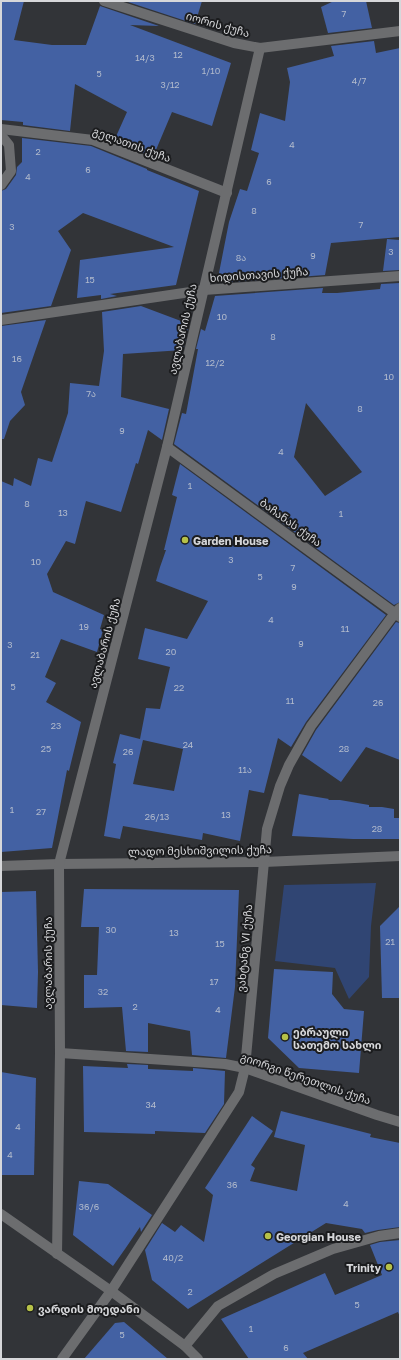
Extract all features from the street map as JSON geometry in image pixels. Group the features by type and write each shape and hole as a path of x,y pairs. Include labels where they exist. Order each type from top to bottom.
{"street":[{"name":"იორის ქუჩა","path":"104,1 234,42 260,48 400,31"},
{"name":"ავლაბარის ქუჩა","path":"57,1254 60,1053 59,864 167,447 260,48"},
{"name":"გელათის ქუჩა","path":"1,129 93,140 227,193"},
{"path":"1,135 9,145 11,171 1,184"},
{"name":"ხიდისთავის ქუჩა","path":"1,320 204,290 400,276"},
{"name":"ბაჩანას ქუჩა","path":"167,447 398,613"},
{"name":"ვახტანგ VI ქუჩა","path":"111,1291 239,1092 245,1068 267,830 280,786 289,765 311,726 398,613"},
{"name":"ლადო მესხიშვილის ქუჩა","path":"1,866 264,862 400,856"},
{"name":"გიორგი წერეთლის ქუჩა","path":"60,1053 225,1064 245,1068 400,1122"},
{"path":"1,1214 111,1291 185,1346 198,1359"},
{"path":"185,1346 218,1306 274,1274 333,1249 379,1236 400,1233"},
{"path":"62,1359 111,1291"}],"shaded area":[{"path":"376,883 371,926 369,977 349,999 335,968 275,961 284,885"}],"building":[{"path":"1,1 24,1 14,40 52,45 86,45 100,6 159,26 130,25 231,63 212,126 172,112 153,157 114,141 127,112 75,84 70,131 23,125 23,122 1,120"},
{"path":"125,1 202,1 195,24"},
{"path":"334,1 366,1 372,28 328,33 321,7"},
{"path":"374,41 376,53 400,48 400,237 331,243 325,275 217,283 229,222 240,189 247,191 259,153 251,150 260,113 285,121 290,82 287,68 334,56 331,46"},
{"path":"22,138 91,146 199,191 176,285 110,294 117,296 101,299 101,295 77,298 80,260 174,247 83,213 58,231 71,250 51,306 1,313 1,191 6,189 16,175 17,167 22,162"},
{"path":"387,239 400,240 400,270 383,271"},
{"path":"400,283 400,602 394,605 174,444 182,413 186,414 198,349 196,349 201,329 205,331 215,296 323,288 322,293 337,293 380,289 381,284","holes":["306,403 362,472 325,496 294,457"]},
{"path":"141,306 189,324 183,350 123,354 121,397 169,409 162,440 148,430 121,512 86,501 75,544 66,541 47,574 53,592 104,615 100,629 103,630 97,652 61,639 45,677 56,683 46,702 81,722 69,771 67,770 52,848 1,852 1,481 13,486 14,478 31,486 38,458 52,462 68,413 70,383 99,386 104,351 102,312"},
{"path":"46,320 21,392 25,405 10,421 4,439 1,439 1,326"},
{"path":"180,464 386,615 306,722 291,747 278,738 264,793 249,790 240,841 203,833 202,840 123,826 120,839 104,836 116,764 113,763 120,734 140,739 146,708 160,709 170,667 138,659 145,628 187,639 208,601 156,581 166,550 164,550 177,497 172,495","holes":["143,740 183,749 174,791 133,784"]},
{"path":"396,622 400,623 400,760 366,747 341,782 302,755 316,730"},
{"path":"299,794 329,799 328,800 340,800 369,805 369,807 394,809 394,818 400,818 400,839 353,839 292,836"},
{"path":"84,889 239,890 235,987 226,1058 192,1055 190,1031 148,1023 148,1052 126,1051 122,1007 84,1008 84,975 97,975 99,927 81,927"},
{"path":"36,891 38,972 37,1008 1,1005 1,892"},
{"path":"400,906 400,998 382,998 380,926"},
{"path":"274,969 333,972 332,994 344,1009 364,1011 359,1073 299,1068 268,1038"},
{"path":"127,1064 148,1065 148,1069 193,1071 193,1068 225,1071 224,1104 205,1133 155,1131 155,1134 84,1132 83,1066 128,1068"},
{"path":"1,1072 36,1078 34,1175 1,1175"},
{"path":"281,1111 371,1134 370,1137 400,1143 400,1227 365,1233 362,1229 326,1223 188,1309 152,1280 145,1250 162,1223 175,1232 181,1225 204,1242 213,1195 205,1188 252,1116 273,1131 251,1165 255,1168 250,1181 297,1191 305,1145 274,1137"},
{"path":"79,1181 108,1184 152,1215 141,1232 140,1227 113,1266 73,1235"},
{"path":"400,1240 400,1317 398,1312 303,1353 308,1359 249,1359 221,1319 325,1273 335,1295 382,1275 370,1245 380,1242"},
{"path":"124,1322 168,1359 84,1359 115,1323"}],"place":[{"name":"Garden House","path":"185,540"},
{"name":"ებრაული სათემო სახლი","path":"285,1037"},
{"name":"Georgian House","path":"268,1236"},
{"name":"Trinity","path":"389,1267"},
{"name":"ვარდის მოედანი","path":"30,1308"}]}
